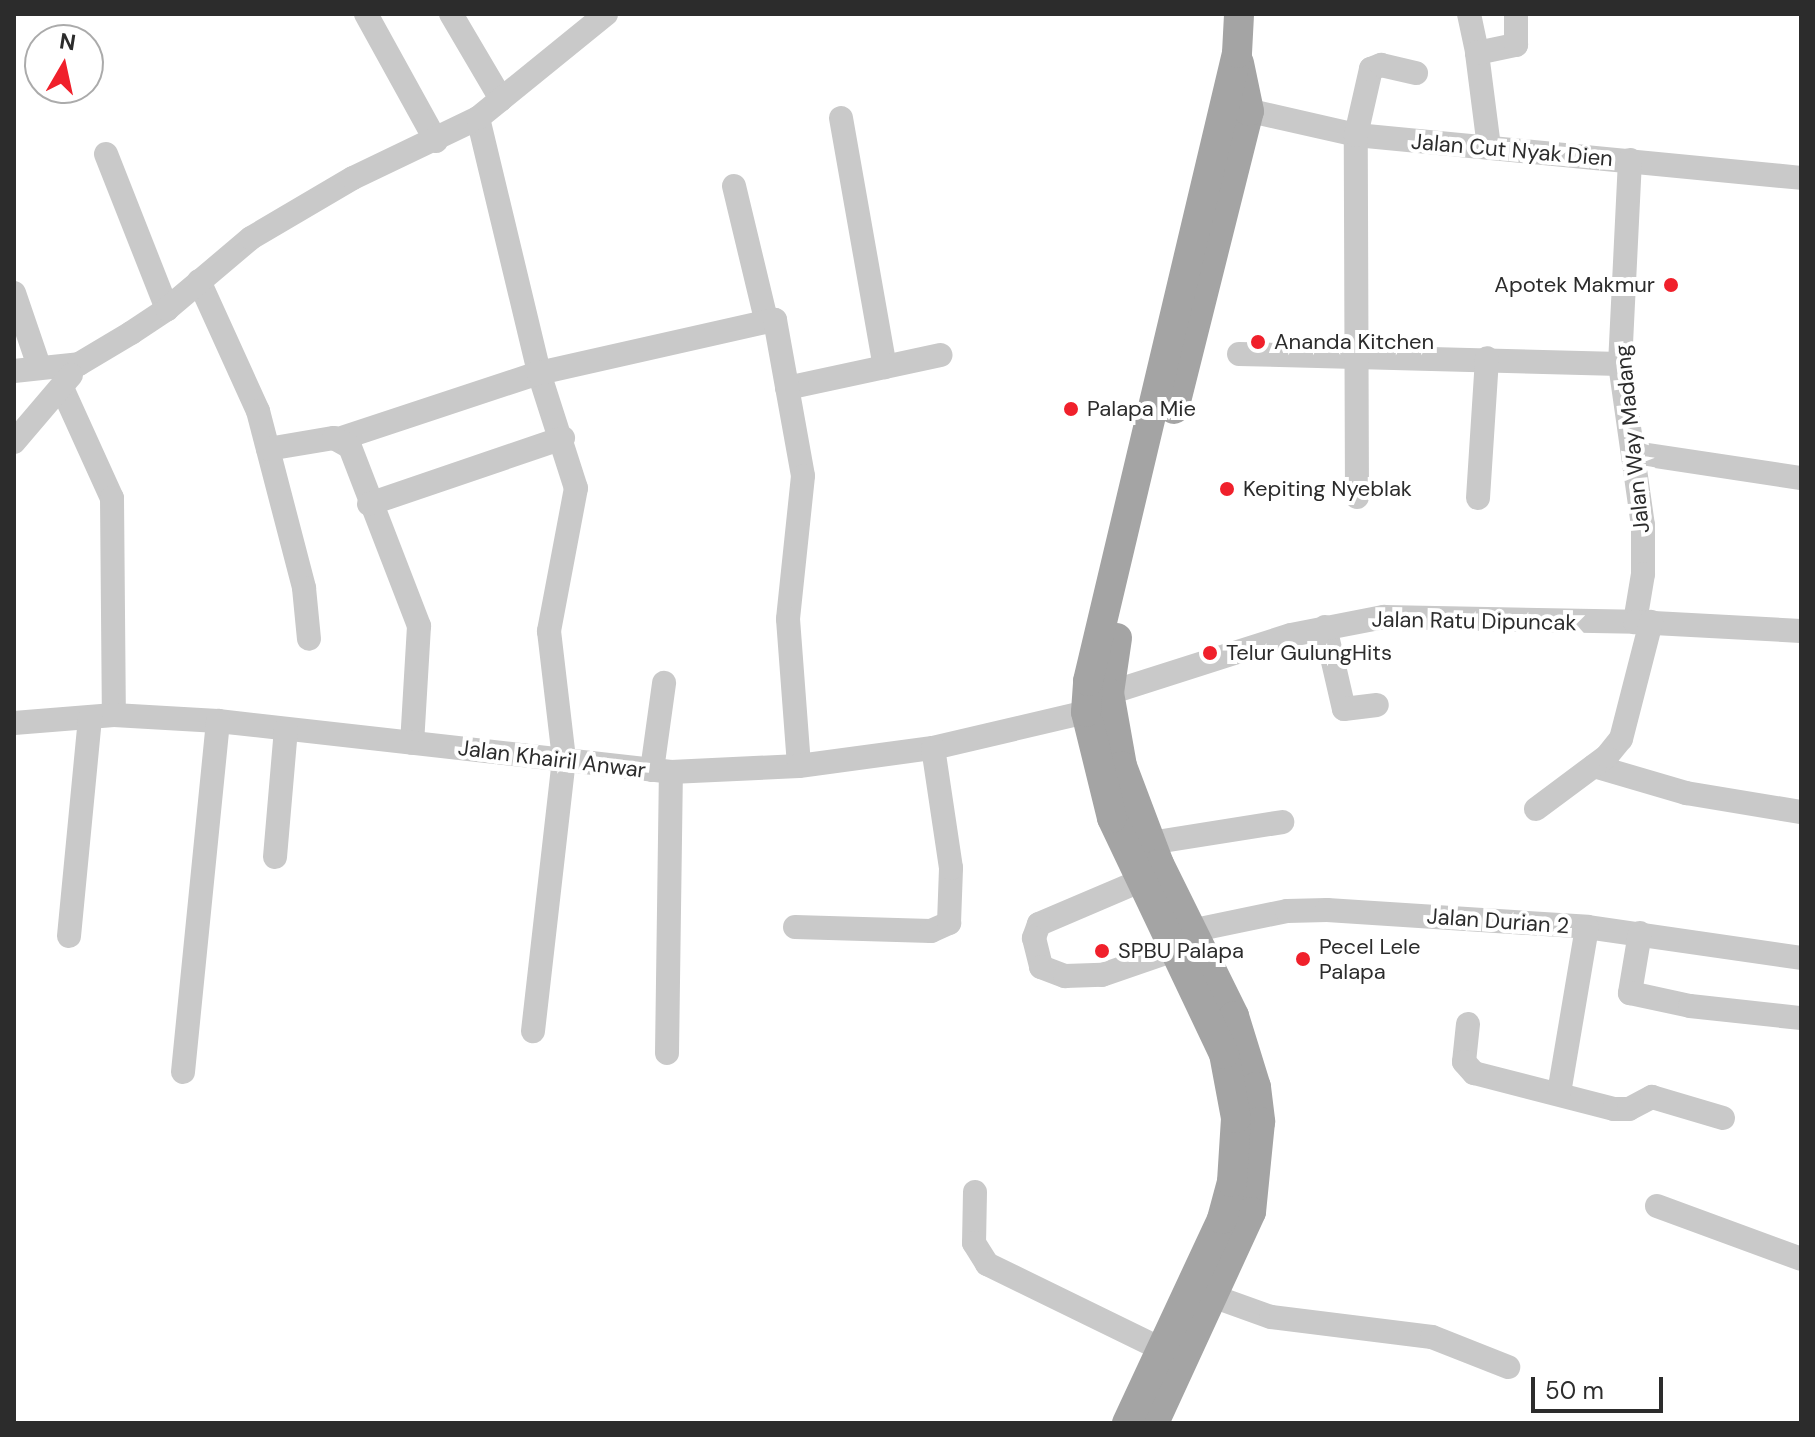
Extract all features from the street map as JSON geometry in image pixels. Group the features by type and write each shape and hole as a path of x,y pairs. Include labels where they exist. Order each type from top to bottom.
{"main road":[{"path":"1186,940 1140,881 1098,703 1115,605 1237,108 1239,14"},
{"path":"1117,793 1150,843 1186,940 1210,992 1233,1099 1241,1197 1215,1297 1127,1423"},
{"path":"1154,1423 1175,1355 1241,1197"}],"street":[{"path":"366,14 436,141"},
{"path":"451,14 501,99"},
{"path":"14,442 79,364 167,309 264,230 353,178 436,141 478,118 606,14"},
{"path":"1469,14 1489,147"},
{"path":"1477,53 1516,45 1516,14"},
{"path":"1357,497 1356,135 1371,69 1381,65 1416,73"},
{"name":"Jalan Cut Nyak Dien","path":"1237,108 1356,135 1630,160 1799,171"},
{"path":"478,118 539,373 563,438 576,488 576,510 548,652 564,759 533,1031"},
{"path":"841,118 885,367"},
{"path":"106,154 167,309"},
{"name":"Jalan Way Madang","path":"1536,809 1594,766 1621,739 1643,622 1644,565 1635,453 1620,364 1630,160"},
{"path":"734,186 766,319 779,327 803,476 788,619 799,766"},
{"path":"199,281 258,411 304,588 309,639"},
{"path":"14,293 39,366"},
{"path":"268,449 342,438 539,373 766,319"},
{"path":"1239,354 1487,358 1620,364"},
{"path":"787,388 941,355"},
{"path":"1478,498 1487,358"},
{"path":"14,371 79,364"},
{"path":"62,388 112,498 102,716 69,936"},
{"path":"342,438 350,447 369,504 419,626 412,743"},
{"path":"369,504 563,438"},
{"path":"1635,453 1801,478"},
{"name":"Jalan Ratu Dipuncak","path":"1098,703 1325,627 1384,617 1643,622 1801,631"},
{"path":"1325,627 1344,709 1377,705"},
{"path":"664,683 662,771 667,1053"},
{"name":"Jalan Khairil Anwar","path":"14,723 102,716 218,721 662,771 799,766 933,748 1098,703"},
{"path":"183,1072 218,721"},
{"path":"275,857 286,729"},
{"path":"795,927 931,931 949,923 951,868 933,748"},
{"path":"1594,766 1686,793 1801,812"},
{"path":"1150,843 1282,822"},
{"name":"Jalan Durian 2","path":"1140,881 1039,924 1034,938 1041,967 1065,976 1102,975 1186,940 1287,911 1327,910 1587,927 1801,958"},
{"path":"1559,1093 1587,927"},
{"path":"1640,933 1630,993 1690,1006 1801,1018"},
{"path":"1468,1024 1463,1057 1468,1070 1614,1109 1629,1109 1652,1097 1723,1118"},
{"path":"975,1192 974,1243 987,1264 1175,1355"},
{"path":"1657,1206 1801,1259"},
{"path":"1215,1297 1271,1317 1432,1337 1508,1367"}],"place":[{"name":"Apotek Makmur","path":"1671,285"},
{"name":"Ananda Kitchen","path":"1258,342"},
{"name":"Palapa Mie","path":"1071,409"},
{"name":"Kepiting Nyeblak","path":"1227,489"},
{"name":"Telur GulungHits","path":"1210,653"},
{"name":"SPBU Palapa","path":"1102,951"},
{"name":"Pecel Lele Palapa","path":"1303,959"}]}
